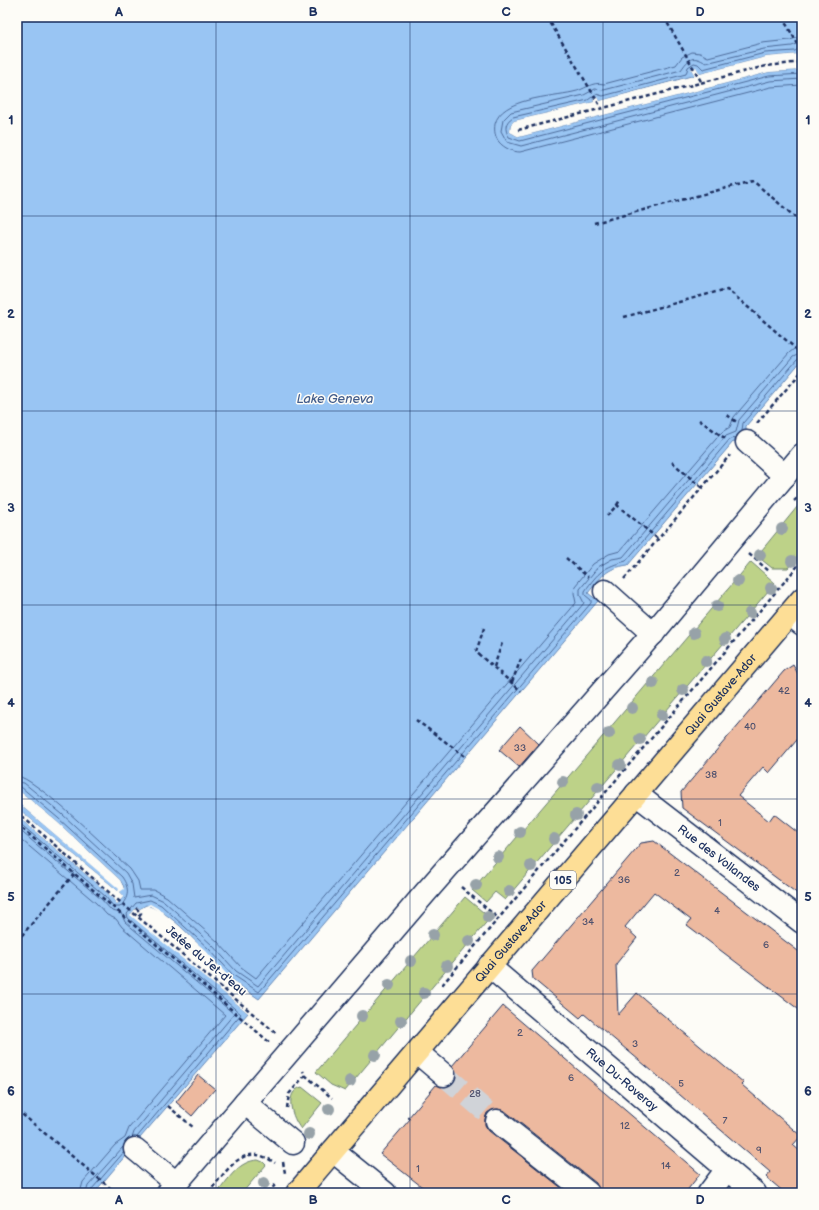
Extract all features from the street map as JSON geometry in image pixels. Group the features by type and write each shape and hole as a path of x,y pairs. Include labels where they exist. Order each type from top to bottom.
{"main road":[{"name":"Quai Gustave-Ador","path":"297,1193 418,1053 489,966 636,794 798,612"}],"street":[{"path":"742,441 785,476"},
{"path":"135,1149 172,1188 431,886 653,634 802,455"},
{"path":"607,593 653,634"},
{"name":"Rue des Vollandes","path":"636,794 802,922"},
{"name":"Rue Du-Roveray","path":"489,966 755,1193"},
{"path":"418,1053 444,1075"},
{"path":"245,1103 293,1143"},
{"path":"497,1121 588,1193"},
{"path":"333,1151 385,1193"},
{"path":"709,1193 727,1169"}],"path":[{"path":"547,17 602,109"},
{"path":"664,17 702,83"},
{"path":"782,17 802,52"},
{"path":"518,130 766,66 802,62"},
{"path":"594,223 753,181 802,223"},
{"path":"624,317 727,289 802,354"},
{"path":"566,558 607,593 658,539 802,371"},
{"path":"699,420 742,441"},
{"path":"672,462 702,488"},
{"path":"607,516 620,500"},
{"path":"617,504 658,539"},
{"path":"747,552 769,571"},
{"path":"484,628 476,652 521,691"},
{"path":"494,667 502,643"},
{"path":"512,682 521,659"},
{"path":"416,720 466,757"},
{"name":"Jetée du Jet-d'eau","path":"17,812 114,897 263,1020 267,1025"},
{"path":"17,824 75,873 284,1057"},
{"path":"17,941 75,873"},
{"path":"461,887 498,918"},
{"path":"136,908 141,912 138,917"},
{"path":"305,1075 332,1098"},
{"path":"168,1106 211,1142"},
{"path":"17,1110 116,1193"},
{"path":"208,1193 233,1164 242,1157 254,1154 265,1156 275,1163"}],"green space":[{"path":"802,501 802,551 788,568 772,568 757,556"},
{"path":"751,562 775,583 505,900 495,892 486,902 472,890"},
{"path":"465,897 490,918 345,1091 331,1085 316,1072"},
{"path":"302,1087 322,1103 301,1129 292,1112 291,1100 296,1090"},
{"path":"258,1160 266,1165 242,1193 217,1193 239,1167 251,1161"}],"water":[{"name":"Lake Geneva","path":"17,17 802,17 802,51 799,52 800,54 766,57 700,74 695,67 691,69 695,75 600,101 597,97 593,99 594,102 514,121 511,124 510,132 519,137 769,72 802,70 802,360 746,426 746,430 752,436 742,447 733,442 628,565 614,568 597,582 588,593 598,601 259,999 221,970 191,937 169,917 146,905 140,909 137,907 131,914 248,1013 140,1138 143,1141 129,1156 126,1155 94,1193 17,1193 17,816 109,894 117,904 124,896 120,892 124,887 120,880 56,821 17,789"},
{"path":"17,802 120,889 118,891 17,808"}],"pier":[{"path":"802,51 800,56 766,59 701,76 695,69 697,75 696,77 600,103 597,100 595,104 515,122 512,129 513,133 519,135 768,70 802,68 802,70 769,72 519,137 510,132 511,124 514,121 594,102 593,99 598,97 600,101 695,76 691,69 696,67 700,74 766,57 799,54 799,52"},
{"path":"17,789 56,821 120,880 124,889 120,892 124,896 117,904 109,894 17,816 17,814 110,893 117,901 121,896 115,893 17,810 17,808 118,891 119,889 17,802 17,800 122,888 118,881 55,823 17,792"},
{"path":"150,904 159,909 206,951 230,978 244,989 244,991 229,979 205,953 158,911 150,906 141,911 137,909 133,914 249,1012 248,1013 130,915 137,907 140,909"}],"building":[{"path":"793,665 802,681 802,734 769,773 763,767 738,796 769,821 774,814 802,836 802,897 682,808 681,792 784,671"},
{"path":"520,726 539,744 519,767 499,750"},
{"path":"654,841 802,954 802,1012 687,925 691,920 654,892 625,927 637,938 616,964 618,1015 637,993 744,1083 742,1085 801,1136 793,1145 802,1153 802,1193 785,1193 766,1177 770,1172 652,1071 584,1014 580,1018 533,979 532,971 641,843"},
{"path":"503,1006 700,1174 685,1193 600,1193 596,1183 505,1111 498,1109 487,1113 485,1125 489,1131 568,1193 430,1193 380,1154 410,1119 408,1118 436,1085 448,1087 454,1083 456,1071 452,1066"},
{"path":"198,1075 215,1089 192,1116 176,1102"}],"tunnel":[{"path":"444,1075 497,1121"}]}
